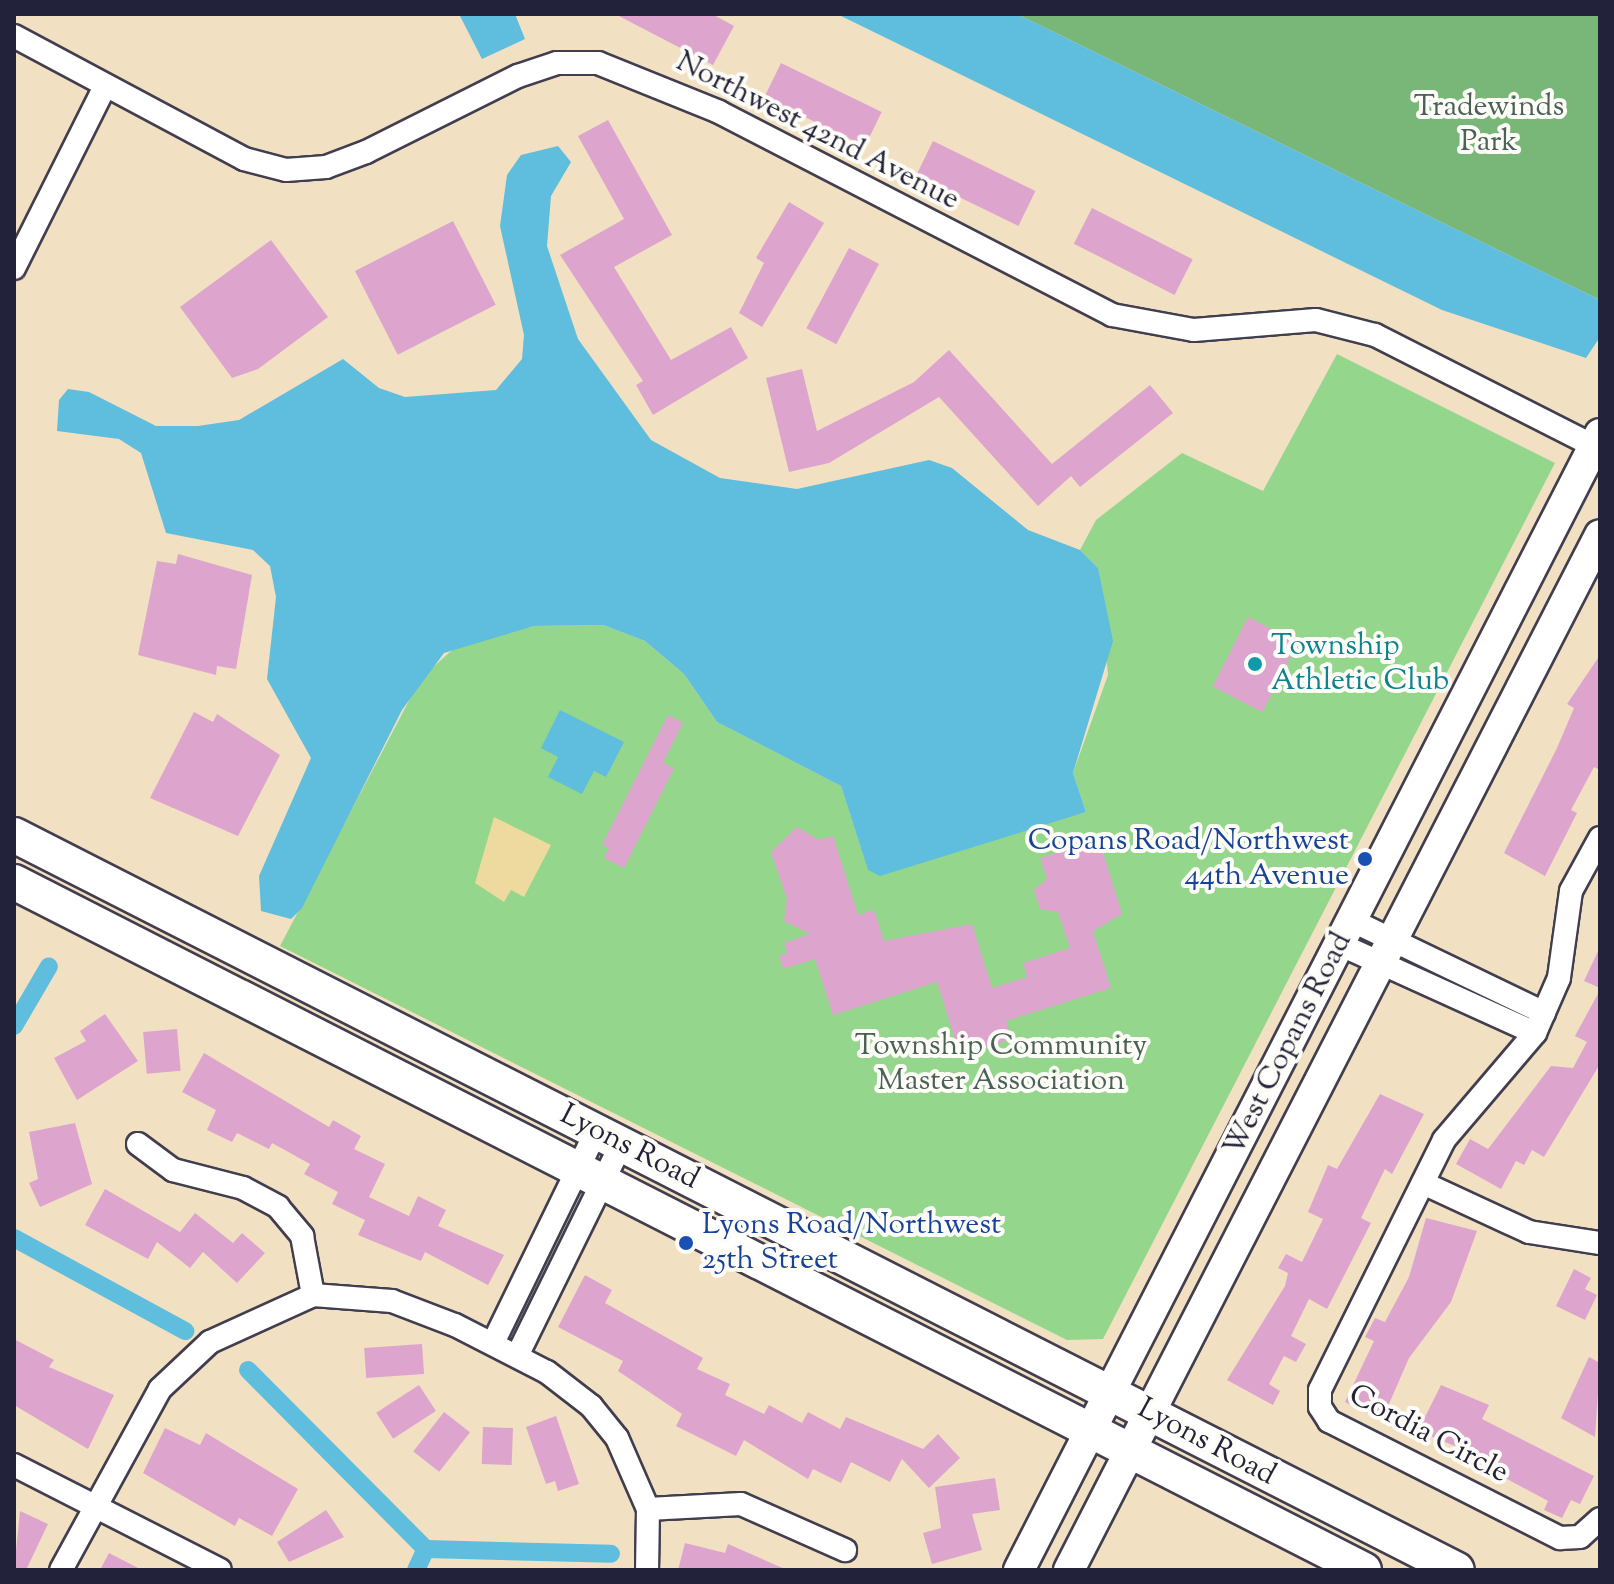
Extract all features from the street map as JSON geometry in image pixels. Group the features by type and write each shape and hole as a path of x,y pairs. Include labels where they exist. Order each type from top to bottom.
{"main road":[{"name":"West Copans Road","path":"1019,1570 1598,443"},
{"name":"West Copans Road","path":"1069,1570 1391,950 1600,535"},
{"name":"Lyons Road","path":"14,835 1109,1390 1149,1415 1457,1570"},
{"name":"Lyons Road","path":"14,882 1364,1570"}],"street":[{"name":"Northwest 42nd Avenue","path":"14,36 244,159 286,170 326,167 366,152 518,76 557,63 598,63 719,112 1112,315 1194,330 1316,320 1375,335 1598,443"},
{"path":"14,268 105,86"},
{"name":"Cordia Circle","path":"1599,842 1571,891 1559,978 1539,1023 1444,1140 1320,1390 1320,1407 1329,1421 1560,1538 1580,1537 1600,1519"},
{"path":"1347,933 1391,950 1539,1023"},
{"path":"493,1343 609,1138"},
{"path":"138,1144 173,1170 243,1188 278,1207 302,1236 313,1295"},
{"path":"518,1354 590,1176"},
{"path":"1423,1183 1529,1232 1600,1243"},
{"path":"61,1570 160,1389 210,1342 313,1295 392,1301 493,1343 518,1354 600,1417 617,1438 648,1509 647,1570"},
{"path":"14,1465 220,1570"},
{"path":"648,1509 741,1504 845,1550"}],"green space":[{"name":"Tradewinds Park","path":"1017,14 1600,14 1600,300"},
{"name":"Township Community Master Association","path":"1337,354 1555,463 1103,1339 1067,1340 280,946 421,678 460,643 534,626 603,625 645,641 684,674 717,722 841,786 868,869 1086,812 1073,773 1108,675 1098,568 1080,550 1096,520 1182,453 1263,491"}],"sand":[{"path":"494,817 551,845 524,897 511,890 504,902 475,883"}],"water":[{"path":"459,14 515,14 525,39 482,59"},
{"path":"837,14 1017,14 1600,300 1600,337 1586,358 1442,310"},
{"path":"558,146 571,162 551,196 547,246 578,339 651,440 720,478 797,489 929,460 952,468 1028,530 1080,550 1098,568 1113,641 1073,773 1086,812 880,876 868,870 841,786 717,722 684,674 645,641 603,625 534,626 444,653 402,710 302,908 291,919 261,911 259,876 311,758 267,679 276,597 270,566 253,550 166,533 141,453 119,439 57,431 59,400 68,389 89,392 156,426 198,426 239,420 343,359 379,388 405,397 496,390 522,359 524,335 500,226 507,175 521,155"},
{"path":"560,710 624,742 606,777 594,771 582,794 548,777 558,757 541,748"}],"building":[{"path":"615,14 712,14 734,26 713,65"},
{"path":"781,63 882,112 865,146 764,97"},
{"path":"608,120 672,235 614,267 671,360 731,327 748,358 653,415 636,385 643,381 560,255 624,219 578,136"},
{"path":"933,141 1035,191 1018,226 916,176"},
{"path":"789,202 824,223 762,327 739,313 764,263 756,258"},
{"path":"1092,208 1193,259 1175,295 1074,244"},
{"path":"453,221 496,305 398,355 355,271"},
{"path":"271,240 328,317 258,369 232,378 180,307"},
{"path":"849,248 879,264 836,344 806,328"},
{"path":"949,350 1052,464 1150,385 1173,413 1080,487 1071,476 1038,506 939,397 829,463 789,472 766,378 802,369 817,431 914,382"},
{"path":"178,554 252,575 236,669 217,666 216,675 138,655 157,561 176,564"},
{"name":"Township Athletic Club","path":"1248,617 1298,642 1262,712 1213,686"},
{"path":"1600,655 1600,770 1594,767 1571,810 1577,813 1545,876 1504,853 1574,708 1567,704"},
{"path":"194,712 213,722 217,714 280,755 238,836 150,798"},
{"path":"668,715 683,723 663,763 674,768 624,868 604,858 609,848 602,845"},
{"path":"797,827 819,840 833,836 858,915 874,910 884,941 972,924 992,988 1027,977 1023,963 1070,948 1058,912 1040,909 1034,890 1047,879 1040,858 1089,843 1092,852 1102,849 1122,914 1093,931 1111,988 1006,1021 1012,1039 960,1055 937,982 833,1015 815,959 783,969 779,956 787,953 784,943 810,934 784,921 787,899 771,852"},
{"path":"1600,947 1600,988 1584,981"},
{"path":"1600,990 1600,1064 1544,1157 1532,1150 1524,1165 1516,1161 1501,1189 1456,1164 1470,1139 1488,1149 1551,1066 1573,1068 1587,1042 1575,1036"},
{"path":"105,1014 138,1061 77,1100 54,1058 86,1041 80,1031"},
{"path":"177,1029 181,1071 147,1074 143,1032"},
{"path":"204,1053 329,1127 333,1120 361,1136 354,1149 385,1164 369,1197 409,1216 418,1196 446,1210 438,1226 504,1255 488,1285 425,1252 421,1261 358,1235 365,1220 332,1204 338,1192 304,1174 310,1164 272,1143 269,1149 237,1133 232,1142 207,1130 216,1110 182,1092"},
{"path":"1380,1094 1424,1114 1392,1174 1385,1169 1361,1218 1371,1223 1327,1309 1309,1299 1291,1336 1306,1344 1296,1362 1284,1356 1269,1384 1280,1391 1273,1405 1227,1380 1285,1286 1288,1273 1278,1268 1286,1254 1302,1262 1323,1219 1308,1212 1328,1165 1337,1169"},
{"path":"75,1123 92,1184 40,1207 29,1183 38,1179 29,1132"},
{"path":"105,1189 180,1232 195,1213 233,1243 242,1233 265,1253 237,1283 203,1252 190,1268 157,1242 148,1259 85,1225"},
{"path":"1426,1218 1477,1231 1451,1302 1409,1358 1382,1420 1345,1402 1374,1341 1365,1337 1375,1318 1385,1322 1409,1277"},
{"path":"1574,1269 1591,1278 1585,1289 1597,1295 1585,1320 1556,1306"},
{"path":"585,1275 612,1290 605,1303 703,1358 697,1369 730,1384 725,1395 764,1414 769,1405 802,1423 808,1412 840,1429 846,1417 923,1449 938,1434 960,1458 929,1488 902,1459 890,1482 851,1462 841,1483 813,1469 808,1479 744,1440 736,1456 676,1426 682,1414 618,1371 623,1361 558,1327"},
{"path":"14,1339 54,1360 49,1367 114,1395 88,1449 14,1405"},
{"path":"422,1344 424,1374 366,1378 364,1348"},
{"path":"1589,1357 1600,1363 1595,1437 1561,1418"},
{"path":"419,1385 436,1411 393,1439 376,1413"},
{"path":"1441,1385 1489,1405 1482,1419 1594,1476 1580,1504 1571,1500 1562,1518 1544,1510 1548,1501 1483,1466 1487,1459 1418,1431"},
{"path":"444,1412 470,1432 439,1472 413,1451"},
{"path":"556,1416 579,1484 558,1491 555,1481 546,1484 526,1427"},
{"path":"483,1427 513,1428 512,1465 482,1464"},
{"path":"165,1428 200,1445 206,1433 298,1489 272,1536 239,1518 235,1526 143,1473"},
{"path":"995,1478 1000,1510 972,1514 982,1550 932,1564 923,1533 941,1528 935,1487"},
{"path":"326,1510 344,1537 289,1562 277,1542"},
{"path":"20,1511 48,1524 26,1570 14,1570"},
{"path":"685,1543 725,1553 728,1544 787,1570 678,1570"},
{"path":"109,1553 142,1570 100,1570"}],"waterway":[{"path":"14,1026 49,966"},
{"path":"14,1238 185,1331"},
{"path":"248,1370 426,1549"},
{"path":"416,1570 426,1549 611,1554"}],"place":[{"name":"Township Athletic Club","path":"1255,664"},
{"name":"Copans Road/Northwest 44th Avenue","path":"1365,859"},
{"name":"Lyons Road/Northwest 25th Street","path":"686,1243"}]}
